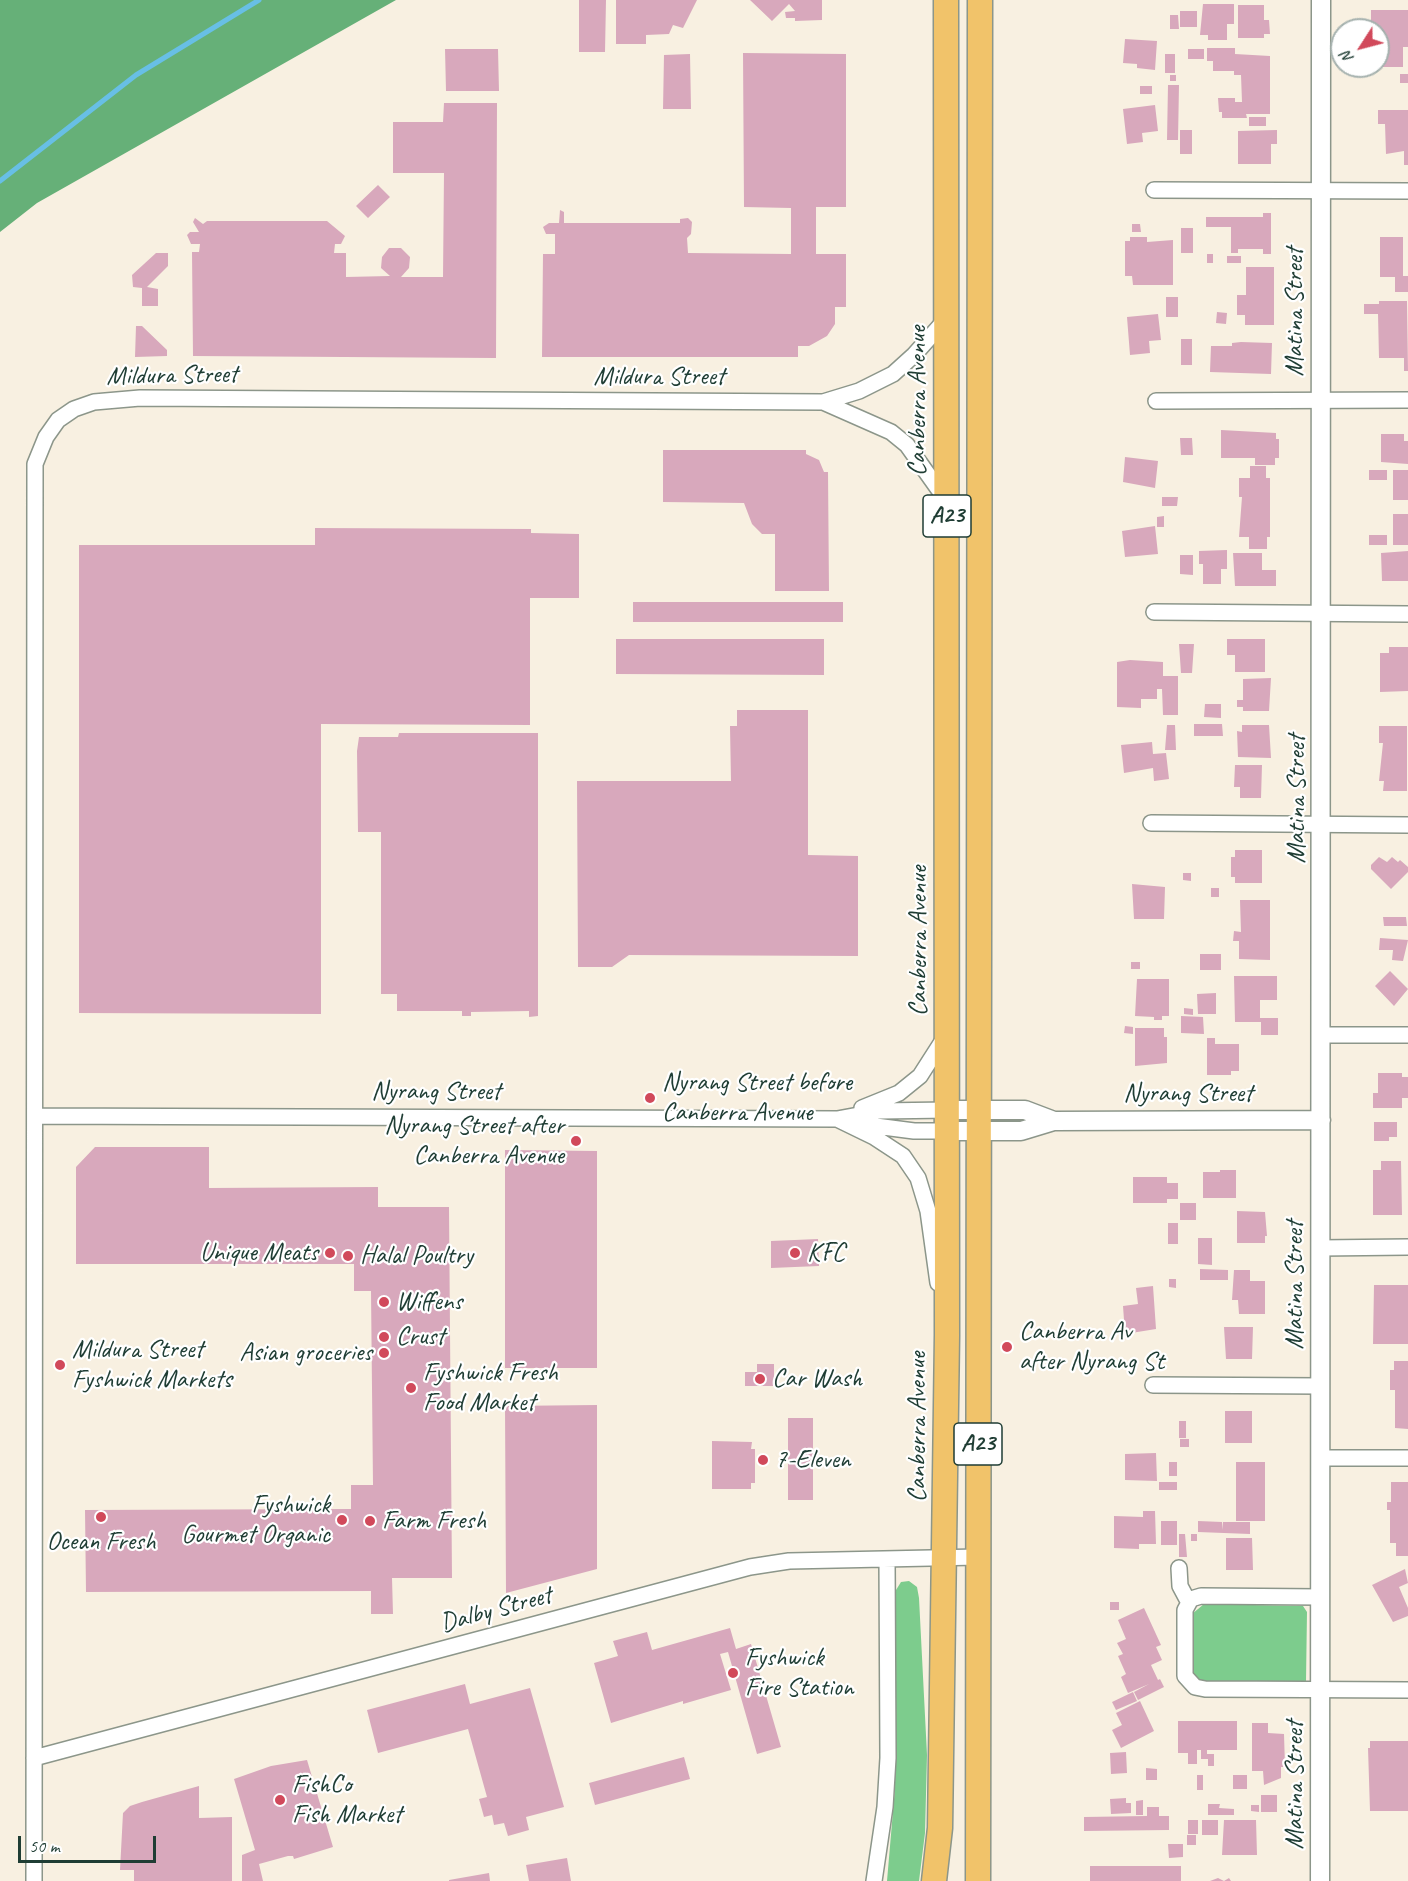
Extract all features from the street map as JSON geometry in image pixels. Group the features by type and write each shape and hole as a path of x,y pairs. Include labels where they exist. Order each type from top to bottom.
{"highway":[{"name":"Canberra Avenue","path":"934,1881 938,1854 945,1558 947,1335 946,0"},
{"name":"A23","path":"978,1881 980,0"},
{"path":"938,1854 942,1881"}],"street":[{"name":"Matina Street","path":"1320,1881 1323,613 1320,401 1321,0"},
{"path":"1154,190 1408,191"},
{"name":"Mildura Street","path":"34,1881 35,464 46,437 58,420 74,409 94,402 140,398 823,402 859,392 893,374 914,355 946,318"},
{"path":"1156,401 1408,400"},
{"name":"Mildura Street","path":"823,402 891,432 908,446 921,462 947,501"},
{"path":"1154,612 1408,614"},
{"path":"1151,823 1408,825"},
{"path":"837,1119 899,1093 920,1076 948,1031"},
{"path":"1321,1035 1408,1035"},
{"name":"Nyrang Street","path":"34,1116 837,1119 882,1128 948,1120 978,1120 1025,1110 1054,1120 1321,1119"},
{"path":"837,1119 874,1137 903,1156 918,1178 928,1211 947,1335"},
{"path":"1320,1248 1408,1247"},
{"path":"1153,1385 1321,1386"},
{"path":"1320,1458 1408,1458"},
{"name":"Dalby Street","path":"34,1758 750,1567 789,1561 978,1557"},
{"path":"874,1881 886,1787 887,1559"},
{"path":"1179,1568 1180,1586 1188,1601 1201,1596 1320,1597"},
{"name":"Matina Street","path":"1188,1601 1185,1610 1184,1668 1185,1676 1195,1687 1321,1690"},
{"path":"1321,1690 1408,1690"}],"green space":[{"path":"0,0 396,0 37,203 0,232"},
{"path":"909,1581 917,1587 919,1598 927,1755 925,1833 919,1881 887,1881 895,1788 896,1590 901,1582"},
{"path":"1204,1604 1303,1606 1307,1612 1306,1681 1202,1682 1194,1678 1191,1670 1192,1614"}],"building":[{"path":"579,0 606,0 605,52 579,52"},
{"path":"616,0 697,0 683,28 673,25 669,34 646,35 646,44 616,44"},
{"path":"750,0 822,0 822,20 795,21 795,18 786,18 785,12 795,11 789,4 772,21"},
{"path":"1203,4 1234,4 1234,24 1227,24 1227,40 1208,40 1208,35 1200,35"},
{"path":"1238,5 1264,5 1264,20 1269,20 1270,34 1264,34 1264,38 1238,38"},
{"path":"1371,10 1408,10 1408,47 1403,47 1403,67 1390,67 1390,18 1371,18"},
{"path":"1180,11 1197,11 1197,27 1180,27"},
{"path":"1170,15 1178,15 1179,29 1170,29"},
{"path":"1125,39 1157,41 1155,70 1137,68 1137,64 1123,63"},
{"path":"1207,48 1235,48 1235,54 1270,56 1270,114 1246,114 1247,118 1222,118 1218,98 1235,98 1235,102 1242,102 1241,75 1234,75 1234,71 1213,71 1213,61 1207,61"},
{"path":"445,49 498,49 499,91 446,91"},
{"path":"1188,49 1204,49 1204,59 1188,59"},
{"path":"743,53 846,54 846,207 816,207 816,254 846,254 846,307 835,307 835,324 827,336 809,346 798,346 798,357 542,357 543,254 555,254 555,234 546,234 543,227 549,223 559,223 560,210 564,212 564,223 680,223 680,219 688,218 692,222 691,234 687,238 688,253 791,254 791,208 744,207"},
{"path":"690,54 691,109 663,109 664,55"},
{"path":"1165,54 1175,54 1175,73 1165,73"},
{"path":"1400,74 1408,74 1408,83 1400,83"},
{"path":"1170,75 1176,75 1176,81 1170,81"},
{"path":"1168,85 1179,85 1178,140 1167,140"},
{"path":"1140,86 1152,86 1152,94 1140,94"},
{"path":"444,103 497,103 496,358 193,356 192,252 199,252 200,244 191,244 187,235 190,232 199,232 193,222 195,218 203,224 207,221 327,221 345,236 341,244 335,244 334,253 346,253 346,277 390,276 381,268 382,257 389,248 401,248 410,257 409,268 401,277 443,277 444,173 393,173 393,122 443,122"},
{"path":"1155,105 1158,131 1142,133 1143,142 1127,144 1123,109"},
{"path":"1378,110 1408,110 1408,165 1404,165 1404,151 1386,154 1385,124 1378,124"},
{"path":"1249,117 1266,117 1266,126 1249,126"},
{"path":"1180,130 1192,130 1192,154 1180,154"},
{"path":"1277,130 1277,144 1271,144 1271,164 1238,164 1238,131"},
{"path":"378,185 390,197 368,218 356,206"},
{"path":"1263,213 1271,213 1271,254 1263,254 1263,249 1238,249 1238,253 1231,253 1231,227 1206,227 1206,217 1263,217"},
{"path":"1132,224 1140,224 1141,232 1132,232"},
{"path":"1181,228 1193,228 1193,253 1181,253"},
{"path":"1130,237 1147,237 1147,242 1173,240 1173,285 1133,285 1132,276 1125,276 1125,241 1130,241"},
{"path":"1380,237 1403,237 1403,276 1408,276 1408,292 1395,292 1395,277 1380,277"},
{"path":"156,253 168,253 168,266 147,287 158,289 158,306 142,306 142,288 133,287 132,275"},
{"path":"1207,254 1213,254 1213,263 1207,263"},
{"path":"1227,256 1241,256 1241,263 1227,263"},
{"path":"1246,267 1274,267 1274,325 1245,325 1245,315 1237,315 1237,295 1246,295"},
{"path":"1166,297 1178,297 1178,317 1166,317"},
{"path":"1379,301 1407,301 1408,371 1404,371 1404,358 1379,358 1378,314 1364,314 1364,304 1379,304"},
{"path":"1217,312 1227,313 1226,324 1216,323"},
{"path":"1158,314 1161,340 1149,341 1150,353 1130,355 1127,317"},
{"path":"136,326 142,326 167,350 167,356 135,357"},
{"path":"1181,339 1192,339 1192,365 1181,365"},
{"path":"1232,343 1272,343 1271,374 1210,372 1211,346 1232,346"},
{"path":"1221,430 1276,433 1276,439 1279,439 1279,458 1275,458 1275,465 1255,465 1255,458 1221,458"},
{"path":"1381,434 1404,434 1404,441 1408,441 1408,464 1381,462"},
{"path":"1180,438 1192,438 1193,455 1181,455"},
{"path":"663,450 806,450 806,454 819,460 824,472 828,472 829,591 775,591 775,534 762,534 752,524 744,503 663,502"},
{"path":"1125,457 1158,461 1155,488 1123,482"},
{"path":"1250,466 1266,466 1266,478 1270,478 1270,537 1267,537 1267,549 1249,549 1249,537 1239,537 1242,497 1239,497 1239,478 1250,478"},
{"path":"1369,470 1387,470 1387,480 1369,480"},
{"path":"1393,470 1408,470 1408,500 1393,500"},
{"path":"1162,497 1178,497 1177,506 1162,506"},
{"path":"1393,514 1408,514 1408,545 1393,545"},
{"path":"1164,516 1164,527 1157,527 1157,517"},
{"path":"1155,526 1158,554 1125,557 1122,531"},
{"path":"315,528 531,529 531,533 579,534 579,598 530,598 530,725 321,724 321,1014 79,1013 79,545 315,545"},
{"path":"1369,535 1387,535 1387,545 1369,545"},
{"path":"1227,550 1227,569 1221,569 1221,584 1203,584 1203,564 1199,564 1199,551"},
{"path":"1408,551 1408,581 1382,581 1381,553"},
{"path":"1233,553 1262,553 1262,570 1276,570 1276,586 1235,586"},
{"path":"1180,555 1193,555 1193,575 1180,574"},
{"path":"633,602 843,602 843,622 633,622"},
{"path":"616,639 824,639 824,675 616,674"},
{"path":"1227,639 1265,639 1265,672 1235,672 1235,655 1227,655"},
{"path":"1179,644 1194,644 1192,673 1181,673"},
{"path":"1389,647 1408,647 1408,691 1380,692 1380,653 1389,653"},
{"path":"1130,660 1163,662 1163,676 1178,676 1178,715 1163,715 1162,689 1157,689 1157,699 1141,699 1141,708 1117,707 1117,662"},
{"path":"1271,678 1269,711 1243,711 1243,707 1237,707 1237,700 1243,700 1243,679"},
{"path":"1205,704 1221,704 1221,718 1204,717"},
{"path":"737,710 808,710 808,855 858,856 858,956 629,955 612,967 578,967 577,781 731,781 730,726 737,726"},
{"path":"1194,724 1222,724 1223,736 1194,736"},
{"path":"1167,725 1175,725 1176,750 1165,750"},
{"path":"1242,725 1269,725 1271,758 1238,757 1237,731 1242,732"},
{"path":"1379,726 1407,726 1407,791 1383,791 1384,781 1379,781 1383,743 1379,743"},
{"path":"399,733 538,733 538,1016 529,1017 529,1011 471,1012 471,1016 462,1016 462,1011 397,1011 397,994 381,994 381,832 358,832 357,751 359,737 398,737"},
{"path":"1152,742 1153,754 1166,753 1169,779 1154,781 1153,768 1124,773 1121,745"},
{"path":"1235,765 1262,765 1261,798 1240,798 1240,787 1234,787"},
{"path":"1235,850 1262,850 1262,883 1235,883 1235,877 1231,877 1231,857 1235,857"},
{"path":"1379,857 1387,862 1392,857 1408,867 1408,872 1391,889 1371,869 1371,865"},
{"path":"1183,873 1191,873 1191,881 1183,880"},
{"path":"1132,884 1165,887 1164,919 1134,919"},
{"path":"1211,888 1219,888 1219,897 1211,897"},
{"path":"1240,900 1270,900 1270,960 1239,959 1239,941 1233,941 1234,931 1241,932"},
{"path":"1383,917 1406,917 1407,926 1384,926"},
{"path":"1380,938 1408,940 1403,961 1392,960 1393,950 1379,950"},
{"path":"1200,954 1221,954 1221,970 1200,970"},
{"path":"1131,962 1140,962 1140,969 1131,969"},
{"path":"1390,971 1408,989 1394,1006 1375,986"},
{"path":"1234,976 1277,976 1277,1000 1260,1000 1260,1018 1278,1018 1278,1035 1261,1035 1261,1022 1235,1022"},
{"path":"1137,979 1169,979 1169,1016 1162,1016 1162,1020 1154,1020 1154,1017 1135,1016"},
{"path":"1216,993 1216,1014 1198,1014 1197,994"},
{"path":"1184,1008 1193,1009 1193,1015 1184,1014"},
{"path":"1181,1016 1203,1017 1204,1034 1181,1033"},
{"path":"1125,1026 1133,1027 1133,1034 1124,1033"},
{"path":"1135,1028 1164,1028 1164,1037 1167,1037 1167,1063 1135,1066"},
{"path":"1207,1038 1215,1038 1215,1044 1239,1044 1239,1071 1231,1071 1231,1075 1207,1075"},
{"path":"1378,1073 1402,1073 1402,1077 1408,1077 1408,1098 1402,1098 1402,1108 1373,1108 1373,1093 1378,1093"},
{"path":"1374,1122 1397,1122 1397,1137 1389,1137 1389,1141 1374,1141"},
{"name":"Fyshwick Fresh Food Market","path":"95,1147 209,1147 209,1188 378,1187 378,1207 449,1207 452,1578 392,1578 393,1614 371,1614 371,1591 86,1592 85,1510 351,1509 351,1485 373,1485 371,1291 354,1291 354,1264 76,1264 76,1167"},
{"path":"505,1150 597,1151 597,1368 505,1368"},
{"path":"1381,1161 1401,1161 1402,1215 1373,1215 1373,1170 1381,1170"},
{"path":"1220,1170 1236,1170 1236,1198 1203,1198 1203,1172 1220,1172"},
{"path":"1133,1177 1167,1177 1167,1183 1178,1183 1178,1199 1167,1199 1167,1203 1133,1203"},
{"path":"1180,1203 1196,1203 1196,1220 1180,1220"},
{"path":"1237,1211 1265,1212 1267,1236 1265,1236 1265,1243 1237,1243"},
{"path":"1168,1223 1178,1223 1178,1244 1168,1244"},
{"path":"1198,1238 1212,1238 1212,1265 1198,1264"},
{"name":"KFC","path":"818,1239 819,1266 771,1268 771,1241"},
{"path":"1200,1269 1228,1270 1228,1280 1200,1280"},
{"path":"1234,1270 1250,1270 1250,1281 1265,1281 1265,1314 1239,1314 1238,1300 1232,1300"},
{"path":"1169,1279 1176,1279 1176,1288 1169,1287"},
{"path":"1374,1285 1408,1285 1408,1344 1373,1344"},
{"path":"1153,1286 1156,1329 1125,1334 1123,1306 1138,1304 1136,1288"},
{"path":"1224,1327 1253,1327 1252,1359 1226,1359"},
{"path":"1394,1361 1408,1361 1408,1429 1395,1428 1395,1390 1390,1390 1390,1370 1394,1370"},
{"name":"Car Wash","path":"757,1364 774,1364 774,1386 745,1386 745,1372 757,1372"},
{"path":"597,1405 597,1569 506,1593 505,1406"},
{"path":"1225,1411 1252,1411 1252,1443 1225,1443"},
{"path":"788,1418 813,1418 813,1500 788,1500"},
{"path":"1179,1421 1186,1421 1186,1438 1179,1438"},
{"path":"1180,1439 1189,1439 1189,1447 1180,1447"},
{"path":"712,1441 752,1442 751,1449 755,1449 755,1483 751,1483 751,1489 712,1489"},
{"path":"1156,1453 1157,1481 1125,1480 1125,1454"},
{"path":"1169,1462 1177,1462 1177,1476 1169,1476"},
{"path":"1236,1462 1265,1462 1265,1521 1236,1521"},
{"path":"1159,1482 1177,1482 1177,1490 1159,1490"},
{"path":"1391,1482 1408,1482 1408,1556 1396,1556 1396,1543 1390,1543 1390,1510 1387,1510 1387,1502 1391,1502"},
{"path":"1143,1511 1155,1511 1156,1544 1139,1544 1139,1549 1114,1548 1114,1516 1143,1517"},
{"path":"1161,1521 1177,1521 1177,1545 1161,1545"},
{"path":"1198,1521 1222,1522 1223,1530 1223,1522 1250,1522 1250,1534 1198,1532"},
{"path":"1179,1534 1185,1534 1187,1557 1179,1557"},
{"path":"1191,1534 1197,1534 1197,1541 1191,1541"},
{"path":"1226,1538 1252,1538 1253,1570 1226,1570"},
{"path":"1405,1569 1408,1583 1399,1587 1408,1608 1408,1616 1393,1622 1372,1585"},
{"path":"1110,1602 1119,1602 1119,1610 1110,1610"},
{"path":"1144,1608 1161,1645 1156,1647 1162,1660 1151,1665 1164,1687 1138,1700 1134,1692 1149,1684 1128,1693 1121,1677 1126,1674 1118,1656 1123,1654 1117,1643 1126,1639 1118,1620"},
{"path":"730,1628 736,1649 751,1644 781,1747 757,1754 728,1652 720,1654 731,1690 683,1704 683,1701 611,1723 594,1663 618,1656 613,1641 647,1632 652,1650"},
{"path":"465,1684 470,1704 530,1688 564,1807 526,1817 529,1830 508,1836 504,1823 494,1825 492,1815 484,1817 479,1799 487,1797 468,1729 378,1753 367,1710"},
{"path":"1133,1692 1137,1701 1116,1710 1112,1702"},
{"path":"1140,1701 1154,1731 1121,1748 1112,1730 1122,1725 1116,1713"},
{"path":"1178,1721 1237,1721 1237,1750 1207,1750 1207,1754 1214,1754 1214,1766 1208,1766 1208,1759 1201,1759 1201,1750 1197,1750 1197,1764 1188,1764 1188,1753 1178,1753"},
{"path":"1252,1723 1268,1723 1268,1733 1284,1734 1285,1767 1281,1767 1281,1778 1264,1785 1263,1771 1252,1771"},
{"path":"1370,1741 1408,1741 1408,1811 1370,1811 1368,1748 1370,1748"},
{"path":"1126,1752 1127,1773 1111,1774 1110,1753"},
{"path":"684,1757 690,1779 595,1805 589,1783"},
{"path":"307,1760 333,1847 294,1859 293,1856 288,1856 259,1864 263,1881 242,1881 242,1855 255,1850 234,1779 271,1766"},
{"path":"1146,1768 1157,1769 1157,1780 1146,1780"},
{"path":"1197,1775 1203,1775 1203,1790 1197,1790"},
{"path":"1233,1775 1247,1775 1247,1789 1233,1789"},
{"path":"199,1786 199,1818 232,1817 232,1881 134,1881 134,1870 120,1870 123,1813 130,1806"},
{"path":"1261,1795 1277,1795 1277,1812 1261,1812"},
{"path":"1126,1798 1126,1803 1131,1803 1131,1813 1111,1814 1110,1799"},
{"path":"1143,1800 1143,1815 1136,1815 1136,1801"},
{"path":"1208,1804 1220,1804 1219,1808 1234,1809 1234,1815 1208,1815"},
{"path":"1251,1805 1259,1805 1259,1812 1251,1811"},
{"path":"1147,1807 1159,1807 1159,1816 1169,1816 1169,1830 1084,1831 1084,1817 1147,1816"},
{"path":"1188,1820 1198,1820 1198,1834 1188,1834"},
{"path":"1202,1820 1218,1820 1218,1835 1202,1835"},
{"path":"1224,1820 1256,1820 1257,1855 1222,1855"},
{"path":"1187,1835 1196,1835 1196,1845 1187,1845"},
{"path":"1168,1844 1183,1844 1183,1857 1169,1858"},
{"path":"567,1858 571,1881 529,1881 526,1865"},
{"path":"1090,1866 1181,1866 1181,1881 1090,1881"},
{"path":"489,1873 490,1881 449,1881 449,1880"}],"waterway":[{"path":"0,181 136,75 259,0"}],"place":[{"name":"Nyrang Street before Canberra Avenue","path":"650,1098"},
{"name":"Nyrang Street after Canberra Avenue","path":"576,1141"},
{"name":"Unique Meats","path":"330,1253"},
{"name":"KFC","path":"795,1253"},
{"name":"Halal Poultry","path":"348,1256"},
{"name":"Wiffens","path":"384,1302"},
{"name":"Crust","path":"384,1337"},
{"name":"Canberra Av after Nyrang St","path":"1007,1347"},
{"name":"Asian groceries","path":"384,1353"},
{"name":"Mildura Street Fyshwick Markets","path":"60,1365"},
{"name":"Car Wash","path":"760,1379"},
{"name":"Fyshwick Fresh Food Market","path":"411,1388"},
{"name":"7-Eleven","path":"763,1460"},
{"name":"Ocean Fresh","path":"101,1517"},
{"name":"Fyshwick Gourmet Organic","path":"342,1520"},
{"name":"Farm Fresh","path":"370,1521"},
{"name":"Fyshwick Fire Station","path":"733,1673"},
{"name":"FishCo Fish Market","path":"280,1800"}]}
